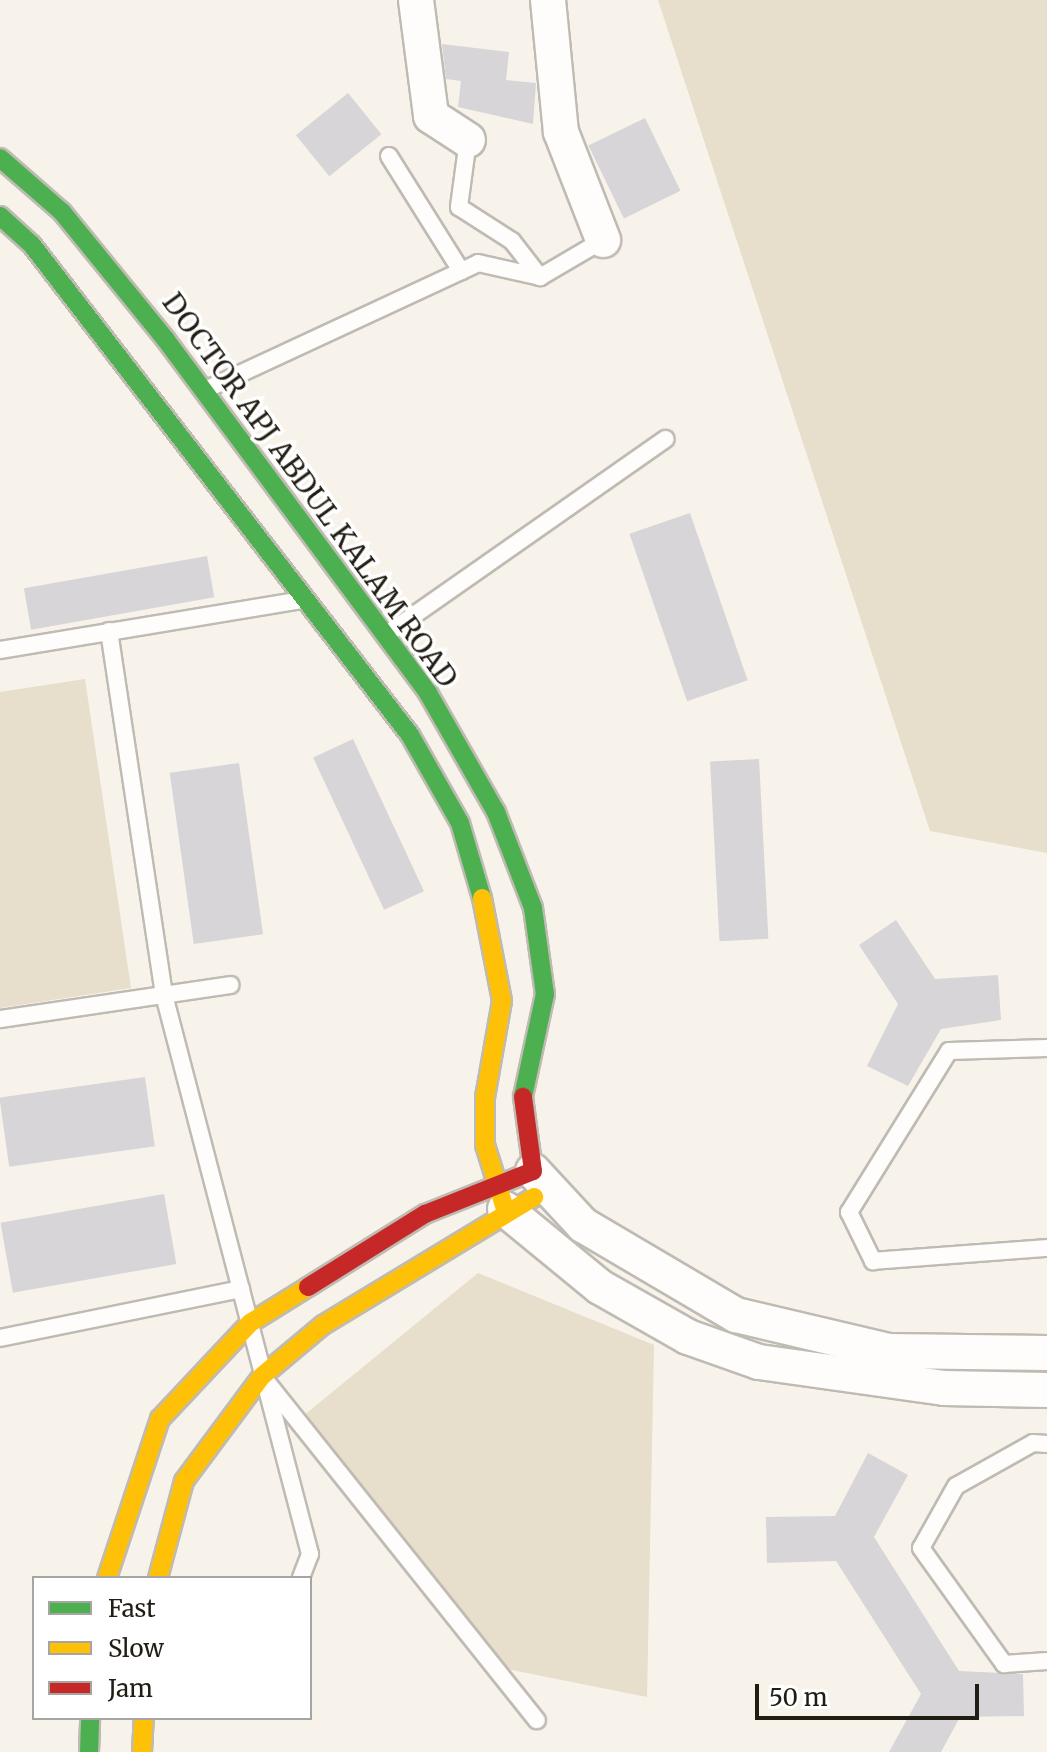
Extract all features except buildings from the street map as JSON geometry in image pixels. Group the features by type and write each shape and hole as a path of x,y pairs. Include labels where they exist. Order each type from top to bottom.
{"street":[{"path":"416,0 431,116 468,140"},
{"path":"548,0 561,132 603,240"},
{"name":"DOCTOR APJ ABDUL KALAM ROAD","path":"0,158 62,212 90,282 184,364 204,390 358,594 496,812 533,908 545,994 523,1097 540,1182"},
{"path":"0,216 90,282 148,395 410,735 460,823 490,924 502,1001 485,1097 500,1197 600,1287 688,1337 759,1362 944,1388 1047,1390"},
{"path":"108,1576 160,1419 250,1323 401,1227 540,1182 698,1299 784,1331 941,1356 1047,1353"},
{"path":"159,1576 184,1481 262,1376 323,1325 500,1197"},
{"path":"89,1752 91,1720"},
{"path":"142,1752 144,1720"}],"lane":[{"path":"468,140 459,207 512,241 540,277"},
{"path":"389,156 461,271"},
{"path":"204,390 478,263 540,277 603,240"},
{"path":"148,395 184,364"},
{"path":"386,635 666,439"},
{"path":"0,650 306,599 358,594"},
{"path":"109,631 164,995 310,1554 302,1576"},
{"path":"0,1019 231,985"},
{"path":"1047,1048 949,1051 849,1212 873,1261 1047,1248"},
{"path":"0,1338 241,1289"},
{"path":"262,1376 537,1720"},
{"path":"1047,1444 1033,1443 956,1486 921,1548 1004,1664 1047,1661"}],"shaded area":[{"path":"658,0 1047,0 1047,853 930,831"},
{"path":"85,679 131,988 0,1008 0,692"},
{"path":"478,1273 654,1345 647,1697 492,1666 303,1416"}],"traffic: fast":[{"path":"0,158 62,212 166,340 428,693 496,812 533,908 545,994 523,1097"},
{"path":"0,216 32,245 410,735 460,823 482,898"},
{"path":"89,1752 90,1720"}],"traffic: slow":[{"path":"482,898 502,1001 485,1097 485,1145 505,1209"},
{"path":"159,1576 184,1481 262,1376 323,1325 534,1197"},
{"path":"108,1576 160,1419 250,1323 308,1287"},
{"path":"142,1752 144,1720"}],"traffic: jam":[{"path":"308,1287 425,1214 533,1171 523,1097"}]}
